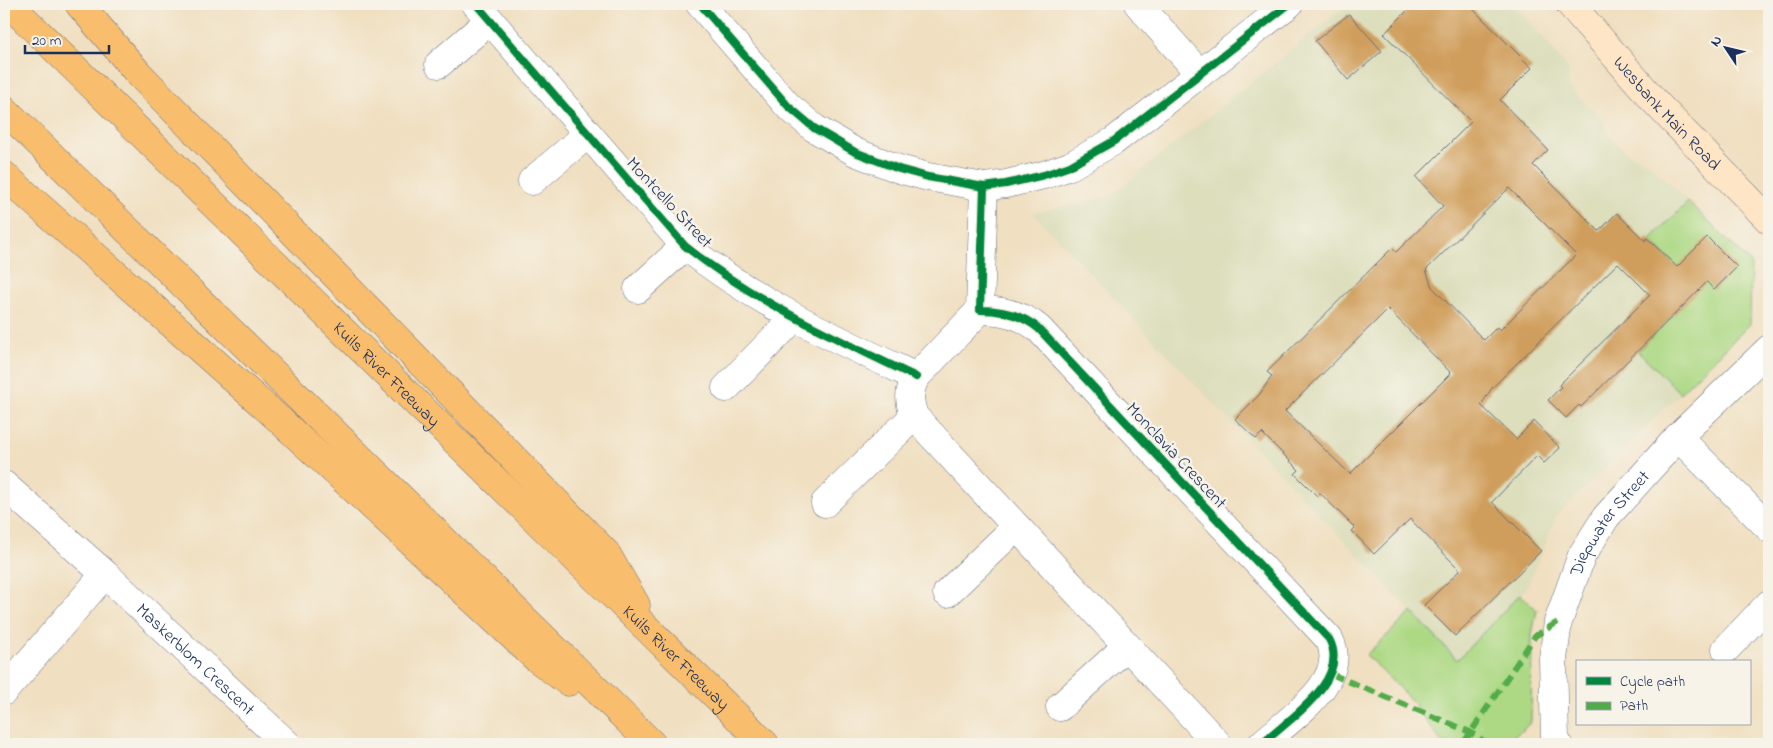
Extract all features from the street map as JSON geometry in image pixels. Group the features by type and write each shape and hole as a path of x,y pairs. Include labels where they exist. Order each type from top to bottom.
{"highway":[{"name":"Kuils River Freeway","path":"9,4 765,744"},
{"path":"80,4 138,73 606,553 654,636"},
{"path":"4,109 652,744"},
{"path":"4,175 272,413 536,658 652,744"}],"street":[{"path":"700,4 788,106 814,128 855,152 898,169 928,177 984,187 1016,182 1070,166 1114,140 1289,4"},
{"path":"1138,4 1200,74"},
{"name":"Wesbank Main Road","path":"1570,4 1657,104 1769,220"},
{"path":"439,64 483,12"},
{"name":"Montcello Street","path":"483,12 685,246 716,271 794,318 916,377"},
{"path":"532,181 588,134"},
{"path":"984,187 980,310 916,377 910,388 909,397 914,416 1218,744"},
{"path":"638,289 685,246"},
{"name":"Monclavia Crescent","path":"980,310 994,310 1016,316 1030,322 1039,329 1329,639 1334,648 1334,666 1327,682 1262,744"},
{"path":"726,388 794,318"},
{"name":"Diepwater Street","path":"1551,743 1553,660 1558,622 1582,555 1606,518 1678,437 1769,349"},
{"path":"825,504 914,416"},
{"path":"1678,437 1769,528"},
{"name":"Maskerblom Crescent","path":"4,485 105,574 287,744"},
{"path":"947,593 1016,527"},
{"path":"4,691 105,574"},
{"path":"1726,649 1769,604"},
{"path":"1060,708 1127,646"}],"shaded area":[{"path":"1348,4 1515,4 1569,69 1568,86 1603,120 1610,137 1627,152 1649,163 1751,263 1750,324 1557,515 1527,587 1457,660 1033,213 1109,197"}],"green space":[{"path":"1688,202 1751,263 1750,324 1680,393 1638,351 1695,293 1669,259 1650,240"},
{"path":"1520,594 1537,610 1532,634 1531,721 1514,736 1492,743 1443,744 1412,701 1366,655 1412,612 1457,660"}],"building":[{"path":"1414,4 1468,4 1532,68 1500,100 1548,150 1533,165 1599,231 1617,213 1645,241 1647,238 1677,267 1707,237 1737,267 1714,290 1707,282 1581,407 1579,405 1566,418 1548,400 1561,387 1559,385 1650,295 1618,263 1492,388 1481,405 1516,439 1534,421 1560,448 1544,463 1537,456 1492,502 1541,551 1455,636 1424,605 1460,570 1410,519 1374,554 1352,531 1355,528 1320,493 1317,496 1295,474 1299,470 1262,433 1256,439 1235,419 1259,395 1272,376 1267,372 1392,248 1396,252 1443,206 1416,177 1471,122 1384,34","holes":["1509,188 1576,255 1500,330 1497,327 1484,340 1432,287 1426,270","1388,309 1451,373 1350,474 1285,411"]},
{"path":"1349,14 1382,51 1348,80 1315,41"}],"marked path":[{"path":"1463,744 1535,636 1558,622"},
{"path":"1331,674 1470,732 1488,744"}],"cycle path":[{"path":"476,4 685,246 739,285 768,302 826,334 916,377"},
{"path":"700,4 788,106 814,128 855,152 899,169 928,177 984,187 1044,175 1070,166 1114,141 1289,4"},
{"path":"984,187 980,310 1011,314 1026,320 1039,329 1329,639 1334,654 1332,669 1325,684 1301,711 1262,744"}]}
